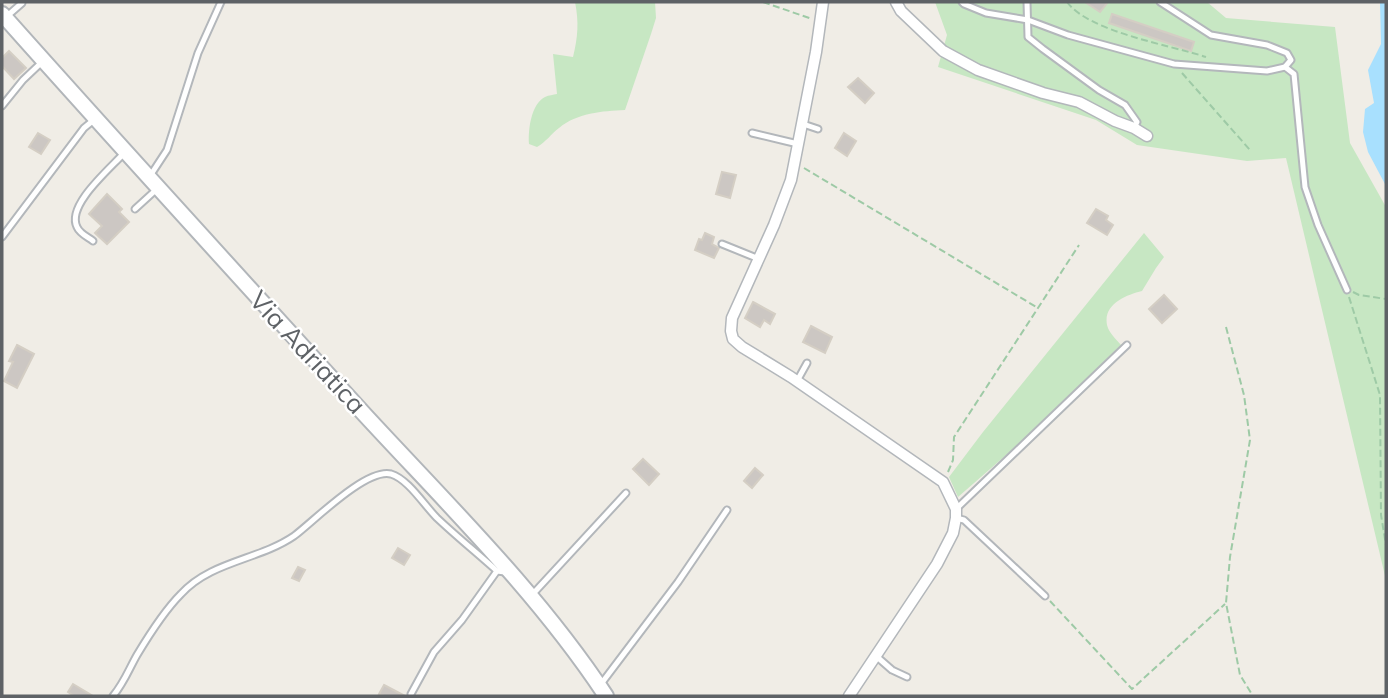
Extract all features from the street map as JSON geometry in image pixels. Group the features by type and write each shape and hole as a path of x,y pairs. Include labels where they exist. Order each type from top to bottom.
{"main road":[{"name":"Via Adriatica","path":"3,16 512,573 603,691"}],"street":[{"path":"823,2 791,180 732,318 733,339 741,347 797,381 943,482 956,514 953,533 937,564 849,696"},
{"path":"896,2 901,11 943,51 978,70 1043,93 1079,102 1147,136"}],"lane":[{"path":"135,209 153,183 167,150 198,52 221,2"},
{"path":"962,2 986,13 1028,20 1068,35 1174,64 1267,71 1285,67 1290,60 1287,52 1267,45 1211,35 1160,2"},
{"path":"1027,2 1028,37 1099,90 1125,105 1137,122 1134,128"},
{"path":"3,16 22,3"},
{"path":"2,106 43,61"},
{"path":"1285,67 1294,74 1305,187 1310,207 1347,290"},
{"path":"2,237 84,128 95,119"},
{"path":"803,124 818,129"},
{"path":"752,133 799,144"},
{"path":"93,241 78,231 75,223 77,208 92,187 125,152"},
{"path":"722,244 759,259"},
{"path":"1045,596 956,514 1127,345"},
{"path":"797,381 807,363"},
{"path":"113,696 122,686 138,655 164,616 181,594 200,577 283,543 346,492 375,475 388,473 400,477 436,517 497,571 512,573"},
{"path":"531,596 626,493"},
{"path":"603,691 727,510"},
{"path":"411,694 434,652 462,620 497,571"},
{"path":"876,656 892,670 907,677"}],"path":[{"path":"763,2 820,23"},
{"path":"1067,2 1089,21 1205,56"},
{"path":"1174,64 1250,150"},
{"path":"794,162 1038,308"},
{"path":"943,482 953,460 954,437 1079,245"},
{"path":"1347,290 1359,295 1386,299"},
{"path":"1347,290 1380,395 1381,515 1386,545"},
{"path":"1226,327 1244,395 1250,440 1230,556 1226,603 1240,674 1253,696"},
{"path":"1045,596 1132,689 1226,603"}],"green space":[{"path":"575,2 655,2 656,18 625,110 599,112 574,119 537,147 529,144 531,118 540,100 557,94 553,54 573,57 577,30"},
{"path":"935,2 1207,2 1226,18 1335,27 1350,143 1386,207 1386,580 1286,158 1247,161 1137,145 1096,120 938,67 947,35"},
{"path":"1144,233 1164,257 1142,291 1123,298 1109,311 1108,328 1121,345 1013,449 958,497 949,477"}],"water":[{"path":"1380,2 1386,2 1386,186 1368,152 1363,132 1365,109 1374,103 1368,70 1381,44"}],"building":[{"path":"1085,2 1108,2 1100,12"},
{"path":"1112,14 1194,42 1191,51 1109,23"},
{"path":"9,51 26,68 14,79 2,66 2,58"},
{"path":"858,78 874,93 865,103 848,87"},
{"path":"38,133 50,140 41,154 29,147"},
{"path":"844,133 856,141 847,156 835,148"},
{"path":"722,172 736,175 730,198 716,194"},
{"path":"107,194 122,209 119,212 129,222 107,244 95,233 102,226 89,214"},
{"path":"1096,209 1108,216 1106,220 1113,225 1107,235 1087,223"},
{"path":"705,233 714,237 712,244 719,248 714,258 695,250 699,239 702,240"},
{"path":"1164,295 1177,309 1162,323 1149,309"},
{"path":"753,302 775,314 770,324 764,320 760,327 745,318"},
{"path":"811,326 832,337 825,353 803,342"},
{"path":"17,345 34,354 17,388 4,381"},
{"path":"643,459 659,474 649,485 633,469"},
{"path":"755,468 763,475 752,488 744,481"},
{"path":"398,548 410,555 404,565 392,558"},
{"path":"298,567 305,570 299,581 292,578"},
{"path":"73,684 93,696 74,696 68,692"},
{"path":"384,685 405,696 379,694"}]}
